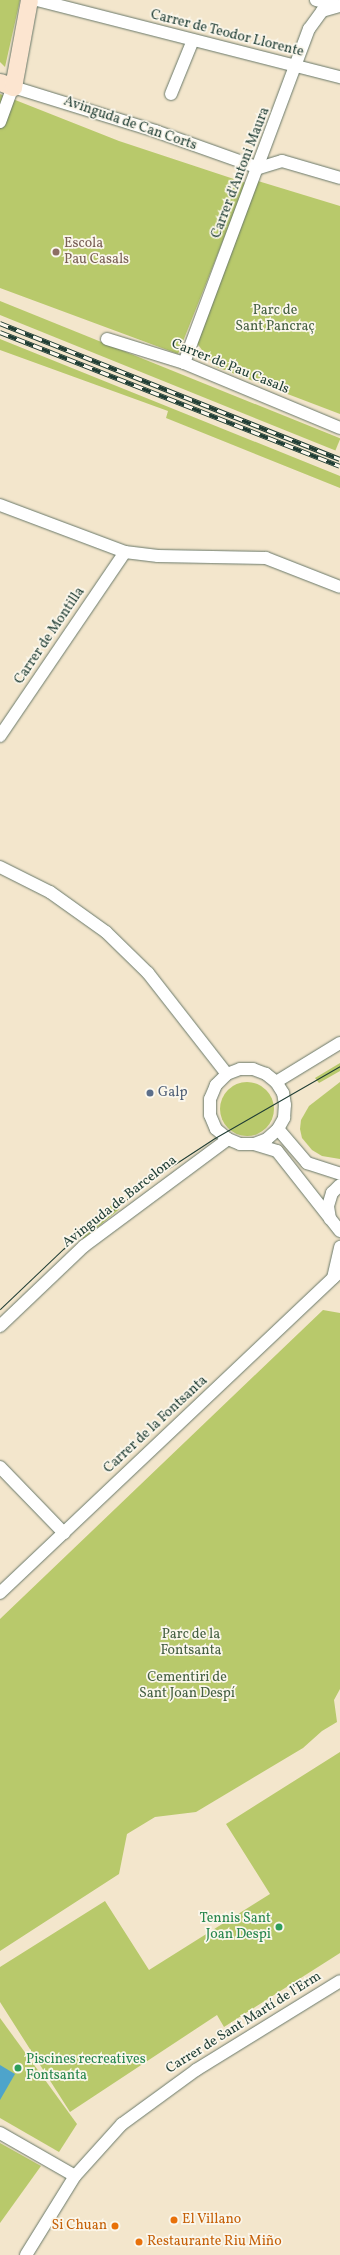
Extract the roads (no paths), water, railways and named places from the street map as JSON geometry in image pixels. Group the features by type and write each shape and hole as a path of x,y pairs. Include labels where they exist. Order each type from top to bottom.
{"street":[{"path":"0,122 7,84 29,0"},
{"name":"Carrer de Teodor Llorente","path":"37,0 340,77"},
{"path":"316,0 339,6"},
{"name":"Carrer d'Antoni Maura","path":"184,363 259,168 314,18 322,11 339,6"},
{"path":"171,94 193,40"},
{"name":"Avinguda de Can Corts","path":"7,84 155,131 259,168"},
{"path":"259,168 282,161 340,178"},
{"name":"Carrer de Pau Casals","path":"107,339 184,363 340,428"},
{"path":"0,505 125,552 158,556 266,558 340,587"},
{"name":"Carrer de Montilla","path":"0,736 125,552"},
{"path":"0,867 50,892 106,932 148,973 227,1074"},
{"path":"276,1082 340,1043"},
{"path":"254,1144 267,1139 278,1129 284,1118 285,1105 283,1093 276,1082 266,1074 253,1069 240,1069 227,1074 216,1085 210,1099 210,1115 216,1129 228,1139 240,1144 254,1144 277,1150 340,1232"},
{"path":"278,1129 307,1163 340,1174"},
{"name":"Avinguda de Barcelona","path":"0,1326 84,1246 228,1139"},
{"path":"330,1219 328,1206 332,1193 340,1185"},
{"name":"Carrer de la Fontsanta","path":"0,1593 338,1276 340,1247"},
{"path":"0,1467 64,1533"},
{"name":"Carrer de Sant Martí de l'Erm","path":"26,2255 75,2176 105,2141 146,2105 196,2070 340,1980"},
{"path":"0,2133 75,2176"}],"water":[{"path":"0,2065 15,2074 0,2100"}],"tram line":[{"path":"0,1309 63,1249 155,1177 213,1139 340,1066"}],"railway":[{"path":"0,323 340,459"},
{"path":"0,332 340,466"}],"place":[{"name":"Escola Pau Casals","path":"56,252"},
{"name":"Galp","path":"150,1093"},
{"name":"Tennis Sant Joan Despi","path":"279,1927"},
{"name":"Piscines recreatives Fontsanta","path":"18,2068"},
{"name":"El Villano","path":"174,2220"},
{"name":"Si Chuan","path":"115,2226"},
{"name":"Restaurante Riu Miño","path":"139,2242"}],"park label":[{"name":"Parc de Sant Pancraç","path":"275,320"},
{"name":"Parc de la Fontsanta","path":"191,1644"},
{"name":"Cementiri de Sant Joan Despí","path":"187,1686"}]}
